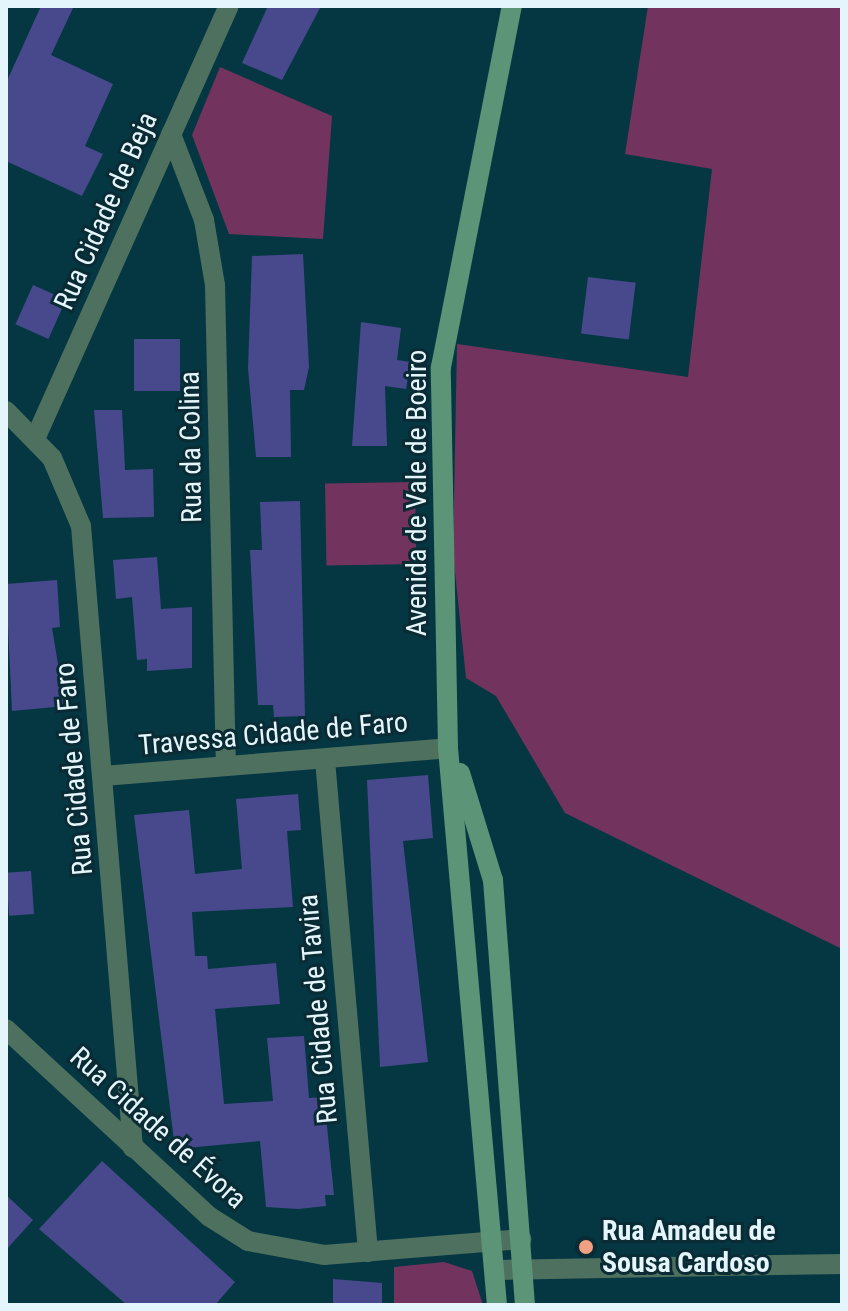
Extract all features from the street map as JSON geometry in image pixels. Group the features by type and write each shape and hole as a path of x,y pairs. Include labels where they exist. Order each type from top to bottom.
{"street":[{"name":"Rua Cidade de Beja","path":"35,439 229,6"},
{"name":"Avenida de Vale de Boeiro","path":"497,1305 448,748 441,367 512,6"},
{"name":"Rua da Colina","path":"171,134 204,220 215,285 226,766"},
{"name":"Rua Cidade de Faro","path":"6,411 35,439 65,479 81,526 133,1148"},
{"name":"Avenida de Vale de Boeiro","path":"448,748 475,807 493,880 525,1305"},
{"name":"Travessa Cidade de Faro","path":"103,776 448,748"},
{"name":"Rua Cidade de Tavira","path":"325,760 368,1252"},
{"name":"Rua Cidade de Évora","path":"6,1029 133,1148 248,1241 297,1254 368,1252 521,1239"},
{"path":"495,1270 842,1264"}],"shaded area":[{"path":"648,6 842,6 842,949 565,813 496,696 466,678 453,553 457,344 688,377 712,169 625,154"},
{"path":"220,67 332,116 323,239 229,234 192,135"},
{"path":"415,482 416,564 326,566 325,484"},
{"path":"444,1262 472,1271 483,1305 394,1305 394,1267"}],"building":[{"path":"41,6 74,6 51,55 113,84 85,146 103,154 82,196 6,161 6,83"},
{"path":"268,6 321,6 282,80 242,63"},
{"path":"303,254 309,367 304,390 290,390 291,457 256,457 248,368 252,256"},
{"path":"588,277 636,283 629,339 581,334"},
{"path":"33,285 66,300 48,339 16,324"},
{"path":"361,322 401,328 397,360 410,362 406,389 385,386 387,446 352,446"},
{"path":"134,339 180,339 180,391 134,391"},
{"path":"94,410 122,410 125,470 153,469 154,517 103,518"},
{"path":"300,501 305,716 274,717 273,705 258,705 250,550 262,550 260,502"},
{"path":"157,557 161,609 192,607 192,668 147,671 147,659 137,660 132,597 116,599 113,560"},
{"path":"57,580 60,627 52,628 65,706 12,711 6,584"},
{"path":"428,775 433,838 403,841 428,1062 380,1067 367,780"},
{"path":"298,794 301,830 287,831 293,907 192,912 195,956 207,956 208,969 276,963 280,1004 215,1009 224,1104 273,1101 267,1038 304,1036 309,1098 324,1097 334,1195 325,1195 326,1206 298,1209 266,1207 260,1141 175,1149 134,815 189,810 195,874 242,869 236,799"},
{"path":"31,871 34,914 9,916 6,873"},
{"path":"102,1161 235,1282 215,1305 127,1305 39,1229"},
{"path":"6,1195 33,1220 6,1250"},
{"path":"333,1279 382,1283 382,1305 333,1305"}],"place":[{"name":"Rua Amadeu de Sousa Cardoso","path":"586,1247"}]}
